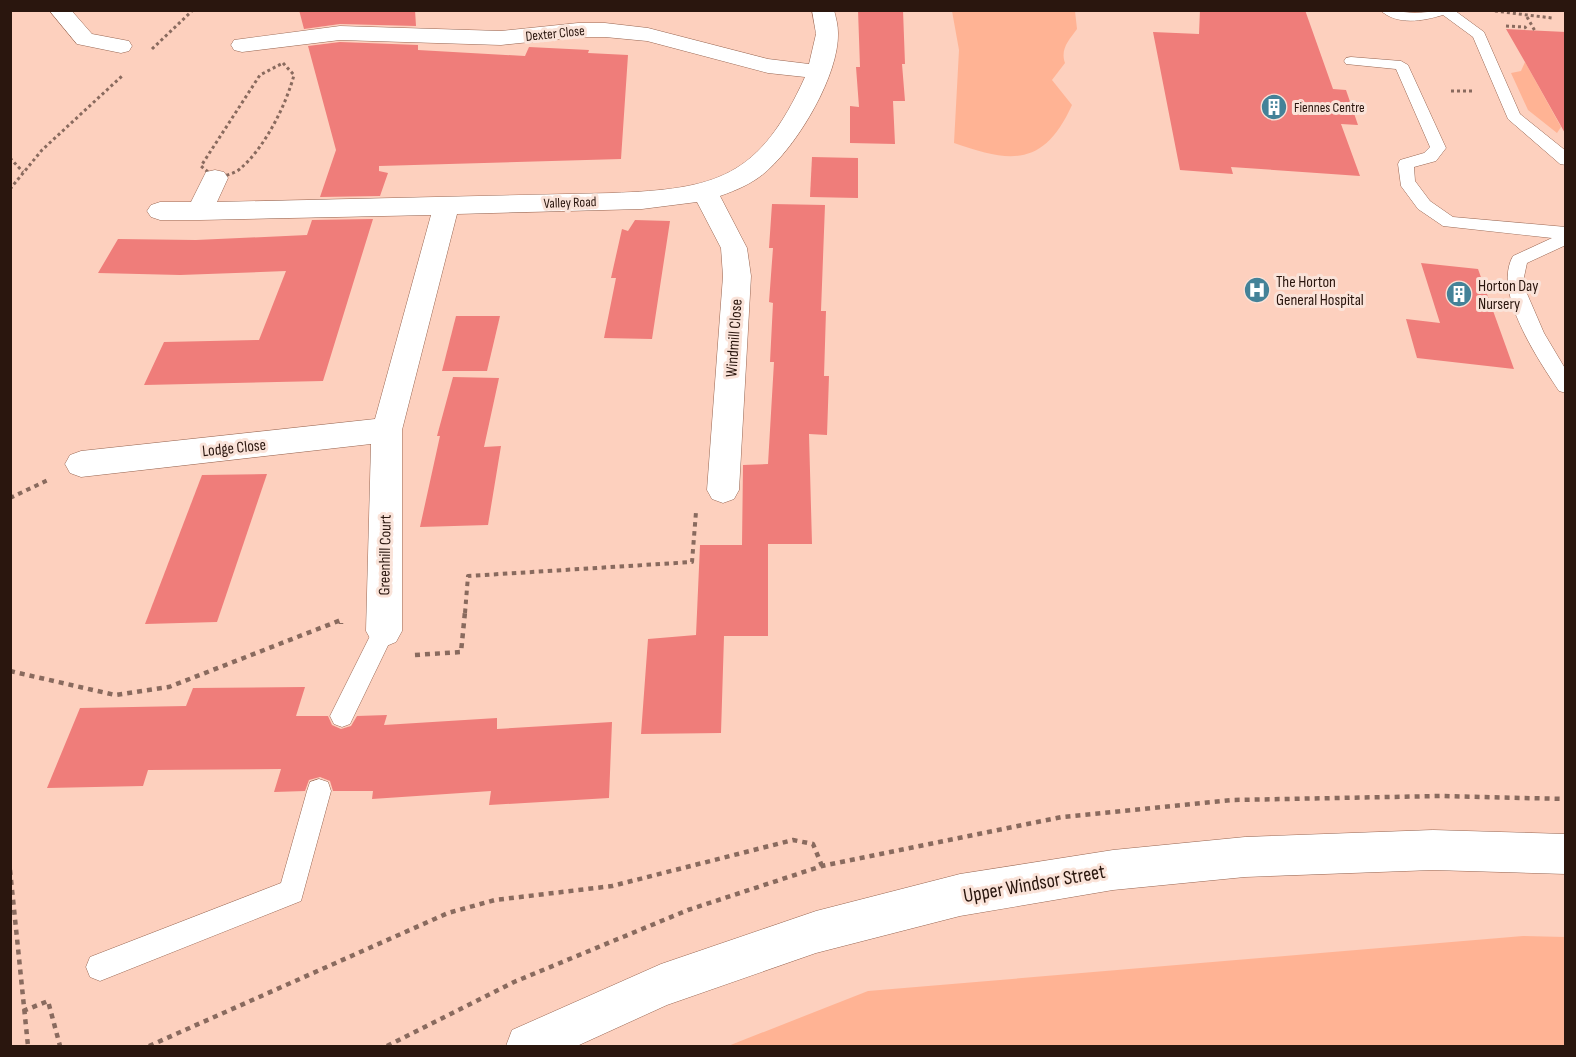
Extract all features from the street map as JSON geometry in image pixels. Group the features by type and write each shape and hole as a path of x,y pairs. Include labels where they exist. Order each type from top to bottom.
{"street":[{"path":"59,10 85,39 121,46"},
{"name":"Valley Road","path":"160,211 446,206 667,198 705,192 745,176 771,153 784,137 819,72 827,36 823,10"},
{"name":"Dexter Close","path":"242,45 340,33 501,38 578,30 605,30 648,35 768,66 819,72"},
{"path":"283,63 288,40"},
{"path":"200,211 215,178"},
{"name":"Windmill Close","path":"705,192 734,248 737,276 723,490"},
{"path":"387,430 446,206"},
{"name":"Lodge Close","path":"81,464 387,430"},
{"name":"Greenhill Court","path":"384,631 387,430"},
{"name":"Upper Windsor Street","path":"528,1047 661,986 816,932 960,895 1113,870 1245,857 1434,850 1566,854"}],"lane":[{"path":"1386,10 1398,16 1416,19 1445,10 1479,35 1513,116 1566,160"},
{"path":"1351,61 1401,65 1438,148 1430,157 1406,164 1407,182 1424,205 1449,222 1516,231 1566,233"},
{"path":"1566,238 1519,260 1514,280 1524,308 1554,368 1566,386"},
{"path":"342,716 384,631"},
{"path":"100,967 292,892 319,791"}],"path":[{"path":"144,55 193,10"},
{"path":"1494,10 1552,18"},
{"path":"1527,16 1534,31"},
{"path":"283,63 294,75 287,100 281,111 261,143 240,170 215,178 201,166 260,75 283,63"},
{"path":"10,189 42,150 128,71"},
{"path":"10,158 23,172"},
{"path":"150,1047 448,913 495,900 612,886 793,840 813,844 822,866"},
{"path":"10,870 28,1047"},
{"path":"23,1011 48,1001 60,1047"}],"shaded area":[{"path":"952,11 1075,11 1077,29 1064,49 1065,63 1052,80 1072,105 1050,140 1037,150 1024,155 1009,156 974,150 954,143 959,50"},
{"path":"1525,62 1561,127 1557,133 1528,110 1511,73 1521,71"},
{"path":"1523,936 1565,937 1565,1046 728,1046 868,991"}],"building":[{"path":"299,10 415,10 416,26 340,24 304,29"},
{"path":"858,10 903,10 905,64 902,64 905,101 893,101 895,144 850,143 850,106 859,107 856,67 860,67"},
{"name":"Fiennes Centre","path":"1200,10 1305,10 1333,89 1346,90 1358,125 1341,124 1360,176 1231,167 1233,174 1180,170 1153,32 1199,34"},
{"path":"1506,29 1566,32 1566,135 1525,62"},
{"path":"340,42 418,45 418,50 525,56 529,47 589,50 588,53 628,55 621,159 379,166 379,171 388,173 380,196 320,197 336,150 308,46"},
{"path":"812,157 858,158 858,198 810,197"},
{"path":"772,204 825,205 821,311 826,311 824,376 829,376 827,435 809,434 812,544 768,544 768,636 724,636 721,733 641,734 648,639 696,635 700,545 742,545 743,465 768,464 774,362 770,362 773,303 769,302 773,248 769,248"},
{"path":"373,219 323,381 144,385 164,342 259,340 286,271 180,275 98,273 118,239 196,240 307,235 312,220"},
{"path":"635,220 670,221 652,339 604,338 616,278 611,278 622,229 628,231"},
{"name":"Horton Day Nursery","path":"1421,263 1478,269 1514,369 1417,358 1406,319 1440,323"},
{"path":"456,316 500,316 487,371 442,371"},
{"path":"453,377 499,378 484,447 501,446 488,525 420,527 440,436 437,436"},
{"path":"267,474 217,622 145,624 202,475"},
{"path":"305,687 296,716 328,716 332,725 341,729 351,726 357,716 387,715 384,725 497,718 497,729 612,722 609,798 489,805 491,791 372,799 373,791 333,791 330,781 320,777 309,780 305,791 274,792 281,769 148,770 143,786 47,788 80,708 186,706 193,688"}],"place":[{"name":"Fiennes Centre","path":"1274,107"},
{"name":"The Horton General Hospital","path":"1257,290"},
{"name":"Horton Day Nursery","path":"1459,294"}]}
